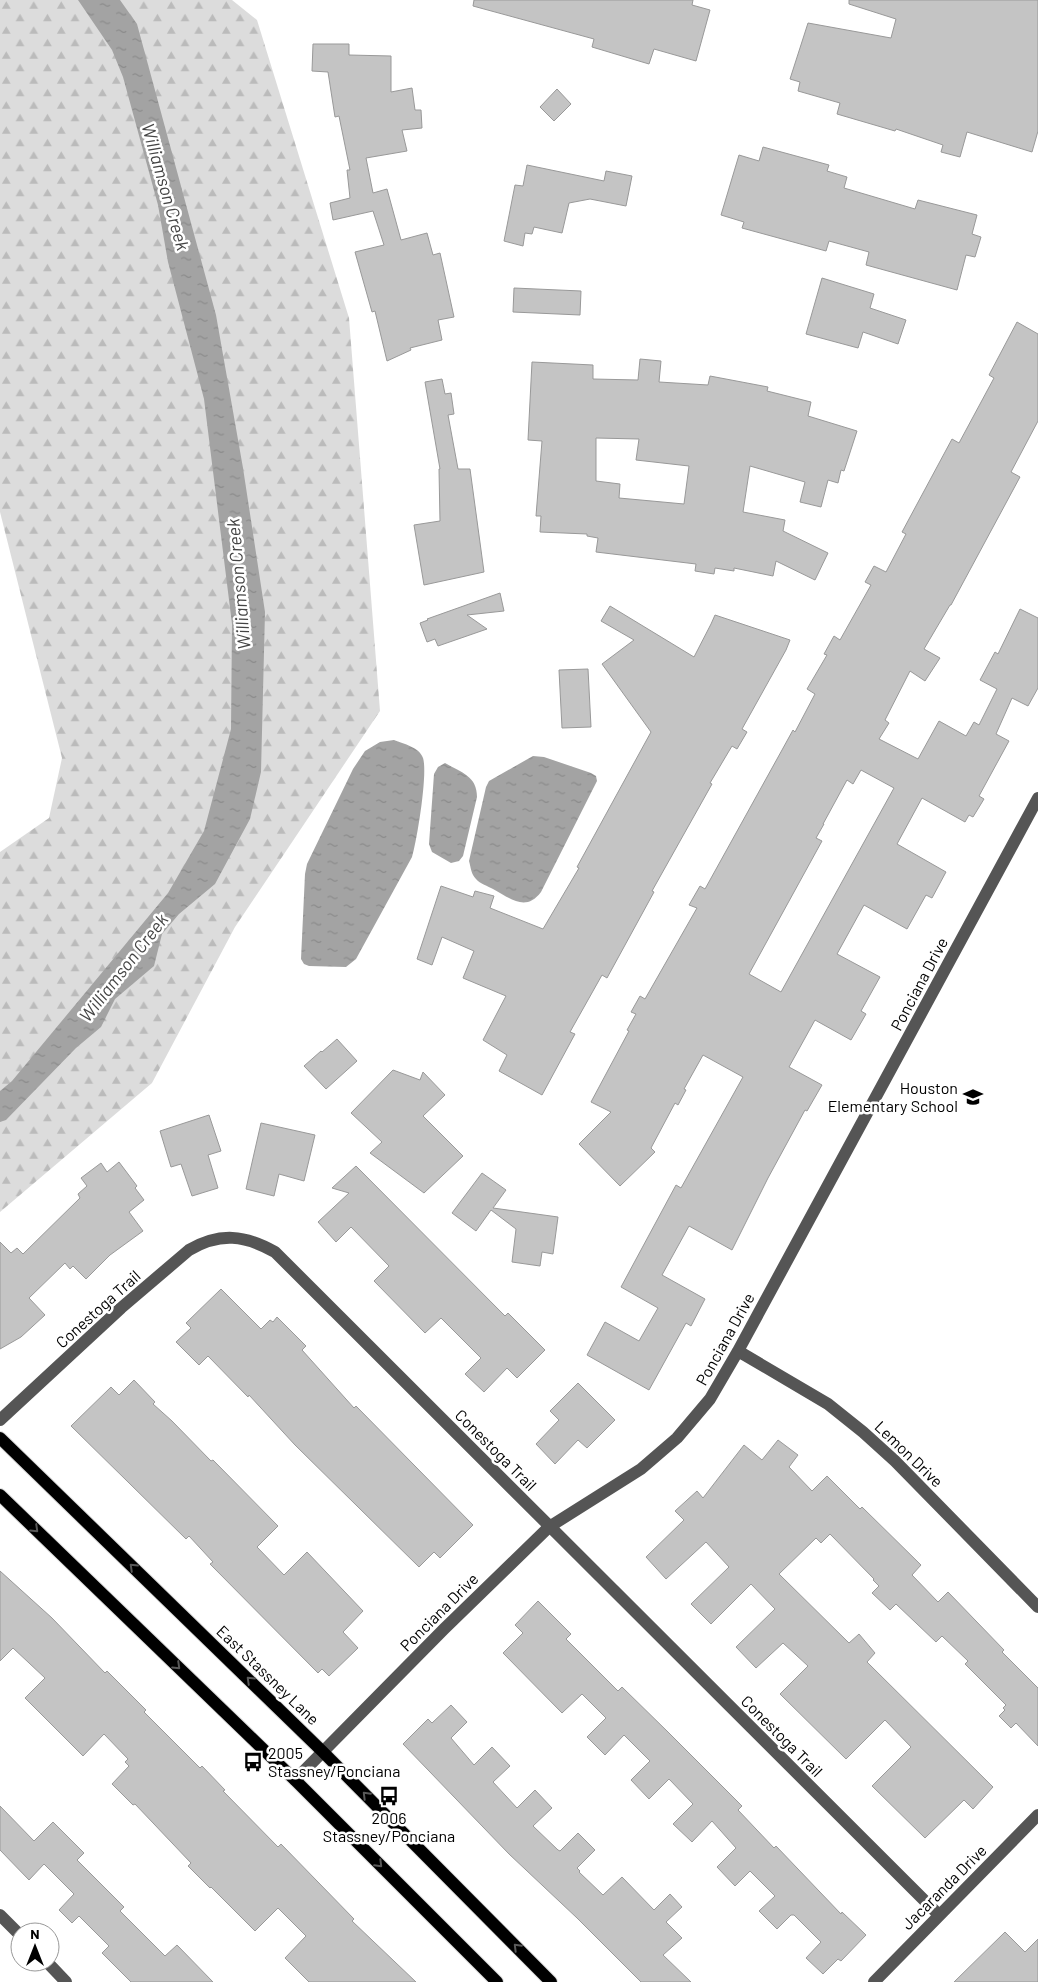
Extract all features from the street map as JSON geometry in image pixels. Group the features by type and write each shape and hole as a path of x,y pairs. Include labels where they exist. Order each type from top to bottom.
{"main road":[{"name":"East Stassney Lane","path":"0,1438 322,1751 551,1982"},
{"path":"0,1495 295,1780 497,1982"}],"street":[{"name":"Ponciana Drive","path":"295,1780 322,1751 549,1528 641,1469 677,1438 710,1399 738,1351 1038,798"},
{"name":"Conestoga Trail","path":"0,1420 121,1308 189,1250 213,1239 244,1238 260,1243 275,1252 938,1915"},
{"name":"Lemon Drive","path":"738,1351 828,1404 863,1432 895,1461 1038,1606"},
{"name":"Jacaranda Drive","path":"874,1982 1038,1815"},
{"path":"0,1914 10,1924"},
{"path":"56,1972 66,1982"}],"green space":[{"path":"0,0 232,0 257,20 349,318 380,711 235,927 152,1083 0,1212 0,852 49,818 62,758 0,512"}],"water":[{"name":"Williamson Creek","path":"78,0 120,0 137,24 216,315 243,468 265,612 261,772 250,819 215,884 179,914 162,934 154,966 115,999 101,1027 76,1048 6,1120 0,1122 0,1091 12,1081 168,893 204,831 231,729 232,624 204,399 168,262 158,205 123,77 112,50"},
{"path":"394,740 415,749 423,758 423,791 412,857 356,959 346,967 309,966 304,964 301,959 307,864 353,769 365,751 380,742"},
{"path":"533,756 544,757 591,773 596,776 597,781 541,892 530,901 518,902 476,879 471,871 469,861 489,781"},
{"path":"445,763 471,780 477,797 463,856 459,861 451,863 432,852 429,844 434,774 438,767"}],"building":[{"path":"474,0 693,0 692,5 710,10 696,61 654,49 649,64 592,47 594,39 473,6"},
{"path":"849,0 1038,0 1038,131 1032,152 967,132 960,157 941,152 943,145 896,129 895,131 837,114 840,103 798,91 800,82 790,79 808,23 891,38 896,19 849,4"},
{"path":"313,44 349,44 349,55 391,56 391,92 412,88 415,110 421,110 422,128 402,130 407,151 366,158 373,193 387,189 401,240 427,233 433,255 440,253 454,317 438,320 442,340 410,348 411,350 387,361 375,311 372,312 355,252 384,245 373,211 333,220 330,203 350,198 347,170 350,170 339,116 335,117 328,72 312,71"},
{"path":"557,89 571,104 554,121 540,107"},
{"path":"763,147 829,165 827,171 847,177 844,188 915,209 918,200 977,215 972,234 981,237 975,257 966,255 957,290 866,265 869,252 829,241 826,251 742,228 744,222 721,215 739,155 759,161"},
{"path":"527,165 604,181 606,171 632,176 626,206 590,199 569,203 562,233 534,227 532,234 525,233 523,246 504,241 515,185 523,186"},
{"path":"822,278 874,294 870,308 906,320 898,344 863,332 858,348 806,334"},
{"path":"514,288 581,291 580,315 513,312"},
{"path":"1017,322 1038,334 1038,421 1011,472 1020,477 951,605 924,649 940,658 925,681 910,671 885,720 889,723 879,739 918,759 939,721 966,736 974,722 979,725 997,689 980,680 995,652 998,654 1020,609 1038,618 1038,688 1028,706 1012,698 996,734 1009,741 979,796 984,799 973,817 969,815 965,822 922,798 897,844 946,872 932,898 926,895 907,929 864,905 837,954 880,977 861,1011 866,1014 851,1040 815,1020 789,1067 822,1085 807,1111 805,1110 732,1250 689,1226 662,1275 705,1299 691,1326 686,1323 649,1390 587,1355 605,1322 639,1341 658,1308 621,1287 676,1185 681,1188 743,1077 703,1055 684,1089 686,1090 678,1105 675,1103 651,1148 655,1152 620,1186 579,1144 611,1112 591,1102 629,1031 627,1030 636,1014 631,1012 640,996 645,999 697,908 689,905 700,886 705,889 815,694 807,689 827,655 824,654 834,636 840,640 871,585 865,582 874,566 886,572 906,534 902,532 952,439 959,443 994,378 989,375","holes":["861,770 894,788 781,992 749,974 822,841 816,838 847,780 853,784"]},
{"path":"640,359 661,361 659,382 708,385 710,376 768,387 767,391 811,402 808,416 857,431 844,471 841,470 838,483 828,480 821,507 800,502 805,482 750,466 743,512 785,520 783,531 828,553 815,580 776,561 773,576 734,568 734,571 715,568 714,574 695,571 696,564 596,552 598,538 587,536 587,534 540,532 541,516 536,516 542,441 528,440 532,362 593,365 593,379 638,380","holes":["596,438 639,439 636,460 689,466 684,504 619,498 620,484 596,481"]},
{"path":"442,379 445,394 451,393 454,414 448,415 458,469 470,469 484,572 424,585 414,525 440,521 440,469 425,382"},
{"path":"500,593 504,611 467,615 487,629 438,646 435,639 427,642 420,623"},
{"path":"610,606 694,657 715,615 790,640 742,729 747,732 737,749 732,746 710,783 712,784 652,891 654,892 607,978 602,975 570,1032 575,1034 542,1095 499,1071 507,1055 483,1040 506,996 463,978 474,951 442,937 432,965 417,959 441,886 473,897 475,891 494,896 490,908 543,929 579,868 577,867 651,732 602,664 634,640 601,621"},
{"path":"588,669 591,727 562,728 559,670"},
{"path":"337,1039 357,1061 326,1089 304,1066"},
{"path":"393,1070 420,1080 423,1072 445,1095 423,1116 463,1156 424,1193 370,1153 382,1142 351,1113"},
{"path":"209,1115 221,1151 208,1155 218,1188 192,1196 181,1164 171,1167 160,1131"},
{"path":"261,1123 315,1135 304,1181 279,1174 274,1196 246,1189"},
{"path":"119,1162 137,1186 135,1188 144,1200 129,1212 143,1231 110,1255 86,1279 73,1266 70,1269 65,1263 29,1298 45,1315 21,1337 0,1349 0,1242 11,1253 17,1248 23,1254 80,1198 78,1194 87,1186 81,1178 101,1163 107,1172"},
{"path":"356,1166 505,1316 508,1313 545,1350 517,1378 507,1368 484,1392 465,1374 481,1358 441,1318 425,1333 374,1281 389,1266 351,1227 336,1242 318,1222 349,1193 332,1188"},
{"path":"482,1173 506,1190 493,1208 558,1217 553,1254 542,1252 540,1266 512,1262 516,1229 491,1210 476,1231 452,1213"},
{"path":"221,1289 261,1329 270,1320 273,1322 277,1317 306,1346 302,1350 354,1408 356,1406 473,1525 440,1558 434,1552 419,1567 208,1356 199,1365 176,1342 191,1328 186,1323"},
{"path":"134,1380 155,1402 153,1404 211,1461 213,1460 278,1526 257,1547 284,1575 307,1552 363,1611 343,1632 358,1648 329,1676 322,1669 318,1673 210,1564 213,1562 189,1536 186,1539 71,1426 111,1387 119,1395"},
{"path":"578,1383 615,1420 587,1448 578,1440 555,1464 536,1444 559,1420 550,1411"},
{"path":"778,1440 798,1455 789,1467 812,1491 827,1476 860,1509 862,1507 921,1565 912,1575 938,1602 948,1592 1004,1650 1002,1652 1038,1688 1038,1746 1016,1723 1011,1728 999,1716 1005,1710 1003,1708 1006,1705 965,1664 968,1661 942,1636 936,1642 896,1604 890,1610 872,1593 879,1586 830,1534 821,1543 816,1538 779,1574 849,1643 859,1634 875,1653 867,1662 993,1787 973,1809 964,1800 925,1838 872,1786 911,1747 885,1720 846,1759 780,1694 808,1666 783,1643 756,1668 736,1647 775,1609 751,1584 711,1624 691,1604 729,1567 706,1542 666,1579 646,1557 684,1520 675,1511 697,1491 703,1498 744,1445 762,1460"},
{"path":"0,1571 52,1618 105,1673 107,1671 146,1710 144,1712 200,1768 202,1766 225,1790 223,1791 278,1847 281,1844 354,1919 352,1921 416,1982 309,1982 285,1958 306,1936 278,1908 255,1931 210,1888 188,1866 191,1863 135,1804 133,1805 112,1784 129,1766 125,1762 128,1759 104,1734 83,1756 25,1698 45,1678 13,1648 0,1661"},
{"path":"538,1601 571,1634 566,1639 618,1691 622,1687 668,1732 742,1806 738,1810 774,1848 776,1846 841,1914 842,1912 866,1935 841,1961 838,1959 823,1974 806,1958 821,1942 794,1915 791,1915 777,1929 759,1911 775,1896 750,1871 735,1886 717,1867 736,1848 712,1821 692,1842 673,1824 693,1804 669,1779 649,1799 631,1780 650,1761 624,1735 605,1755 587,1737 606,1718 582,1694 562,1713 503,1653 523,1633 515,1625"},
{"path":"451,1705 467,1722 451,1738 474,1765 492,1747 510,1766 493,1782 517,1808 535,1790 552,1808 533,1826 560,1851 578,1833 595,1850 577,1868 603,1895 622,1877 654,1910 670,1894 682,1907 666,1922 682,1938 663,1955 691,1982 641,1982 509,1854 403,1744 428,1719 432,1723"},
{"path":"0,1806 34,1841 53,1822 84,1853 77,1860 124,1907 120,1911 165,1956 177,1945 213,1982 131,1982 102,1953 109,1946 79,1916 72,1923 59,1910 74,1894 44,1864 29,1880 0,1850"},
{"path":"1005,1932 1025,1952 1038,1939 1038,1982 954,1982"}],"place":[{"name":"Houston Elementary School","path":"973,1097"},
{"name":"2005 Stassney/Ponciana","path":"253,1762"},
{"name":"2006 Stassney/Ponciana","path":"389,1796"}]}
